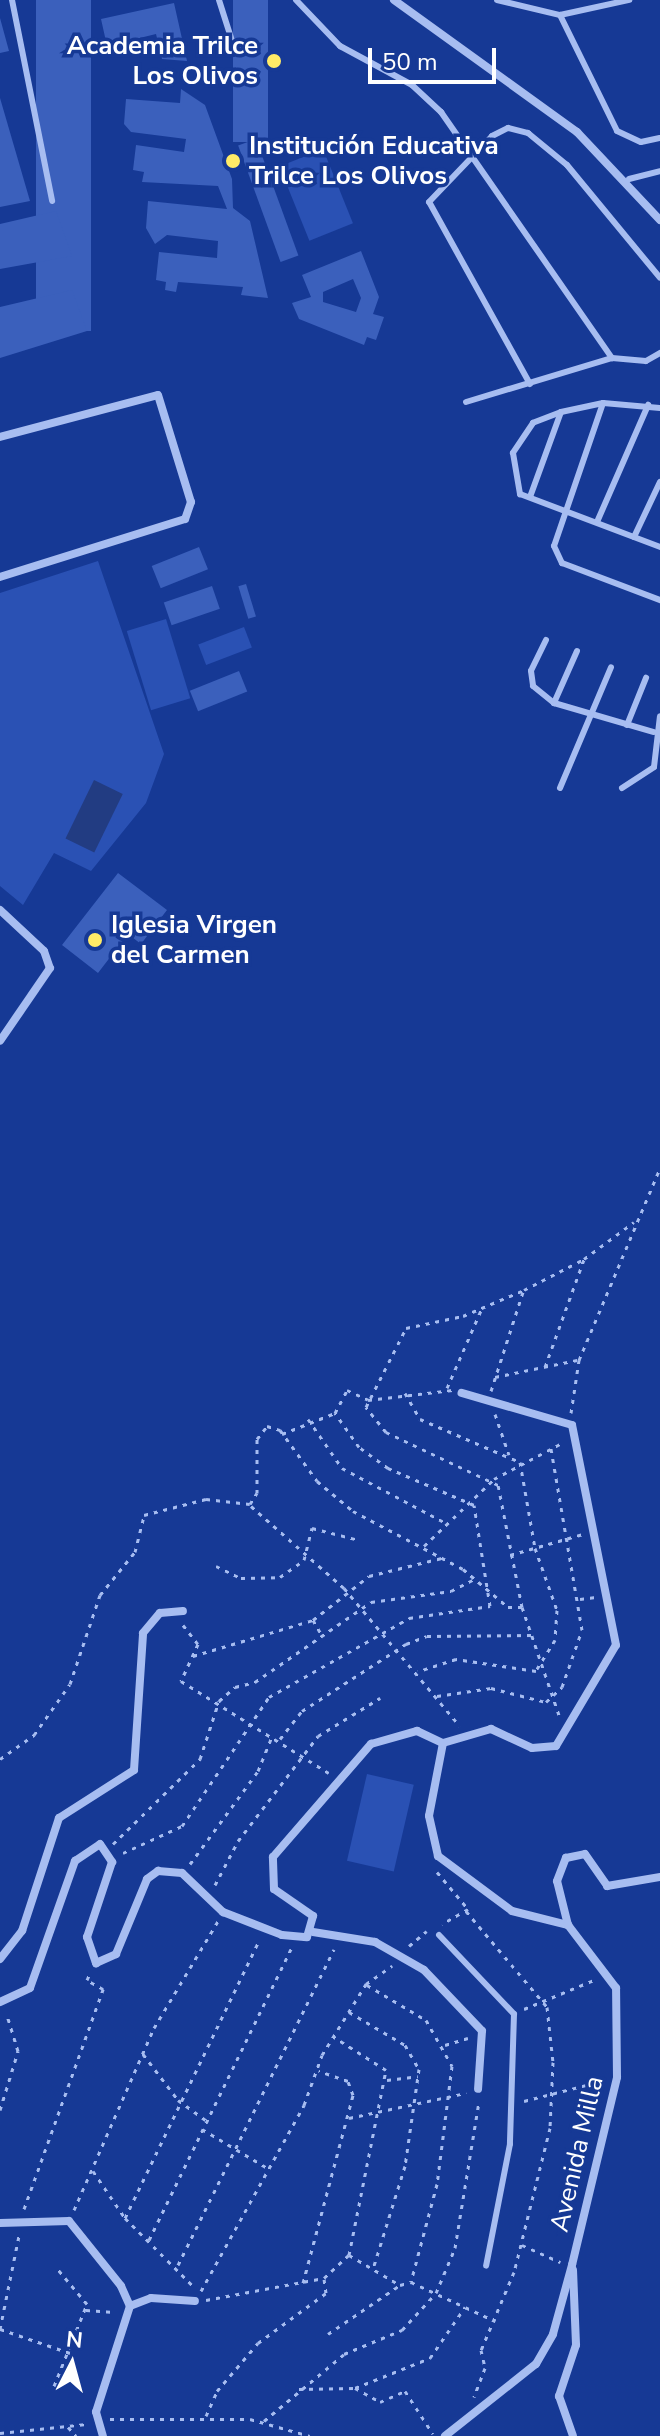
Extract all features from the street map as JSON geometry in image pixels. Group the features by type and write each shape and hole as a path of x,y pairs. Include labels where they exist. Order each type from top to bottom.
{"street":[{"path":"394,0 577,132 629,179 660,220"},
{"path":"0,437 158,395 190,512 0,577"},
{"path":"0,910 49,958 0,1041"},
{"path":"313,1932 313,1916 274,1889 269,1868 339,1780 384,1736 417,1731 443,1743 467,1735 500,1730 544,1751 568,1735 616,1645 615,1613 589,1532 575,1432 561,1418 462,1393"},
{"path":"0,1959 22,1931 59,1818 134,1770 143,1633 160,1613 183,1611"},
{"path":"443,1743 429,1826 443,1861 512,1911 568,1925"},
{"path":"2,2002 30,1988 75,1861 87,1848 110,1853 87,1937 96,1963 116,1954 147,1879 158,1871 182,1873 223,1912 265,1929 293,1938 313,1932 338,1935 395,1950 405,1956 482,2031 478,2089"},
{"path":"612,1973 568,1925 557,1881 566,1858 585,1854 607,1886 660,1877"},
{"name":"Avenida Milla","path":"572,2265 617,2077 612,1973"},
{"path":"0,2223 19,2225 69,2221 129,2310"},
{"path":"442,2436 544,2352 572,2265"},
{"path":"572,2265 576,2345 559,2396 573,2436"},
{"path":"103,2436 96,2421 129,2310 151,2298 199,2299"}],"lane":[{"path":"12,0 52,201"},
{"path":"219,0 233,44"},
{"path":"296,0 340,46 412,85 441,112 612,358"},
{"path":"497,0 560,15 629,0"},
{"path":"560,15 617,131 641,142 660,138"},
{"path":"530,384 429,202 472,156 508,128 528,133 567,165 660,278"},
{"path":"629,179 660,171"},
{"path":"466,402 612,358 646,361 660,353"},
{"path":"603,403 553,534 562,563 660,600"},
{"path":"660,408 603,403 561,412 533,423 513,453 515,485 530,497 660,547"},
{"path":"597,522 648,405"},
{"path":"530,497 561,412"},
{"path":"634,537 660,482"},
{"path":"546,640 531,671 533,686 554,703 654,732"},
{"path":"554,703 577,651"},
{"path":"560,788 611,667"},
{"path":"627,725 646,678"},
{"path":"622,788 657,769 654,732 660,716"},
{"path":"439,1935 514,2014 513,2099 486,2266"}],"path":[{"path":"424,1546 492,1481 575,1432 569,1396 579,1360 634,1222 660,1168"},
{"path":"492,1481 386,1432 367,1412 368,1400 406,1328 482,1308 524,1290 584,1259 634,1222"},
{"path":"545,1367 584,1259"},
{"path":"509,1455 491,1402 495,1377 524,1290"},
{"path":"447,1388 482,1308"},
{"path":"495,1377 579,1360"},
{"path":"282,1434 308,1419 335,1413 347,1390 368,1400 447,1388 462,1393"},
{"path":"405,1393 420,1419 520,1462 535,1548 557,1610 555,1640 543,1665 525,1673 456,1659 418,1671"},
{"path":"335,1413 359,1447 388,1468 469,1501"},
{"path":"308,1419 342,1468 446,1523"},
{"path":"250,1504 257,1493 260,1431 275,1426 317,1481 353,1511 424,1546 477,1578 508,1607 522,1607"},
{"path":"551,1448 562,1540 582,1630 551,1700"},
{"path":"492,1481 522,1607 534,1635 551,1700 568,1735"},
{"path":"0,1759 34,1735 70,1684 100,1595 135,1552 144,1515 206,1499 250,1504 348,1592 418,1671 467,1735"},
{"path":"110,1853 182,1826 219,1779 249,1718 269,1697 382,1630 420,1615 484,1611 491,1592 469,1501"},
{"path":"216,1566 260,1580 294,1571 305,1556 312,1528 359,1540"},
{"path":"510,1555 589,1532"},
{"path":"193,1656 313,1620 369,1576 443,1557"},
{"path":"110,1853 200,1759 219,1701 324,1638 362,1608 384,1598 451,1591 477,1578"},
{"path":"183,1611 183,1630 198,1644 181,1681 249,1718 339,1780"},
{"path":"313,1620 324,1638"},
{"path":"280,1739 302,1711 399,1649 427,1636 534,1635"},
{"path":"437,1696 491,1688 551,1700"},
{"path":"209,1900 238,1841 303,1755 340,1717 380,1698"},
{"path":"182,1873 258,1771 273,1736"},
{"path":"443,1861 436,1871 466,1911 543,2000 550,2095 550,2128 522,2245 497,2322 482,2346 485,2368 471,2394 479,2405"},
{"path":"395,1950 429,1929 439,1935 442,1919 466,1911"},
{"path":"69,2221 143,2054 223,1912"},
{"path":"125,2218 178,2100 265,1929"},
{"path":"178,2265 338,1935"},
{"path":"149,2240 206,2120 278,1985 293,1938"},
{"path":"199,2299 349,2012 366,1984 405,1956"},
{"path":"70,2353 0,2329 19,2225 103,1989 87,1980 96,1963"},
{"path":"514,2014 612,1973"},
{"path":"366,1984 395,1997 445,2045 450,2099 411,2282"},
{"path":"0,2110 18,2051 2,2002"},
{"path":"349,2012 405,2045 418,2076 414,2107 373,2269"},
{"path":"445,2045 482,2031"},
{"path":"199,2299 324,2278 349,2255 383,2114 387,2080 379,2061 334,2037"},
{"path":"143,2054 178,2100 206,2120"},
{"path":"303,2283 347,2118 352,2087 317,2071"},
{"path":"387,2080 418,2076"},
{"path":"513,2099 550,2095 617,2077"},
{"path":"264,2421 344,2354 402,2330 436,2293 465,2207 478,2089 450,2099 383,2114 347,2118"},
{"path":"202,2129 269,2169"},
{"path":"93,2171 125,2218 178,2265 199,2299"},
{"path":"522,2245 526,2253 572,2265"},
{"path":"349,2255 400,2285"},
{"path":"56,2267 86,2310"},
{"path":"206,2416 217,2391 258,2343 326,2293 324,2278"},
{"path":"328,2334 400,2285 411,2282 497,2322"},
{"path":"299,2389 355,2388 430,2358 465,2307"},
{"path":"86,2310 129,2310"},
{"path":"54,2386 86,2310"},
{"path":"355,2388 380,2402 405,2391 442,2436"},
{"path":"0,2433 96,2421 206,2416 264,2421 292,2433 310,2436"},
{"path":"66,2426 76,2436"}],"shaded area":[{"path":"323,149 353,223 309,241 279,167"},
{"path":"98,561 164,754 146,803 91,871 54,853 23,905 0,886 0,593"},
{"path":"166,619 190,698 151,710 127,631"},
{"path":"244,627 252,648 206,665 198,645"},
{"path":"94,780 123,794 94,852 66,838"},
{"path":"367,1774 414,1785 394,1872 347,1861"}],"building":[{"path":"36,0 91,0 91,331 36,331"},
{"path":"233,0 268,0 268,142 233,142"},
{"path":"174,3 187,61 162,59 156,34 107,46 101,19"},
{"path":"0,18 9,51 0,53"},
{"path":"181,89 205,105 232,179 233,208 250,221 268,298 241,295 243,287 178,282 176,292 165,290 166,282 156,280 159,252 217,258 218,241 167,235 155,244 146,228 148,201 227,209 218,186 142,182 144,172 133,170 136,145 184,152 186,139 131,132 124,124 126,99 180,103"},
{"path":"0,98 30,201 0,207"},
{"path":"256,139 298,256 281,262 238,145"},
{"path":"56,211 72,256 0,269 0,224"},
{"path":"361,251 379,297 373,314 384,317 376,340 367,337 364,345 299,319 292,303 311,297 302,275","holes":["353,279 361,298 356,312 323,302 323,292"]},
{"path":"72,290 87,331 0,358 0,307"},
{"path":"199,547 208,569 161,588 152,566"},
{"path":"246,584 256,617 248,619 238,586"},
{"path":"212,586 220,609 172,625 164,603"},
{"path":"239,671 247,691 198,711 190,691"},
{"path":"118,873 167,910 141,944 128,934 98,973 62,945"}],"place":[{"name":"Academia Trilce Los Olivos","path":"274,61"},
{"name":"Institución Educativa Trilce Los Olivos","path":"233,161"},
{"name":"Iglesia Virgen del Carmen","path":"95,940"}]}
